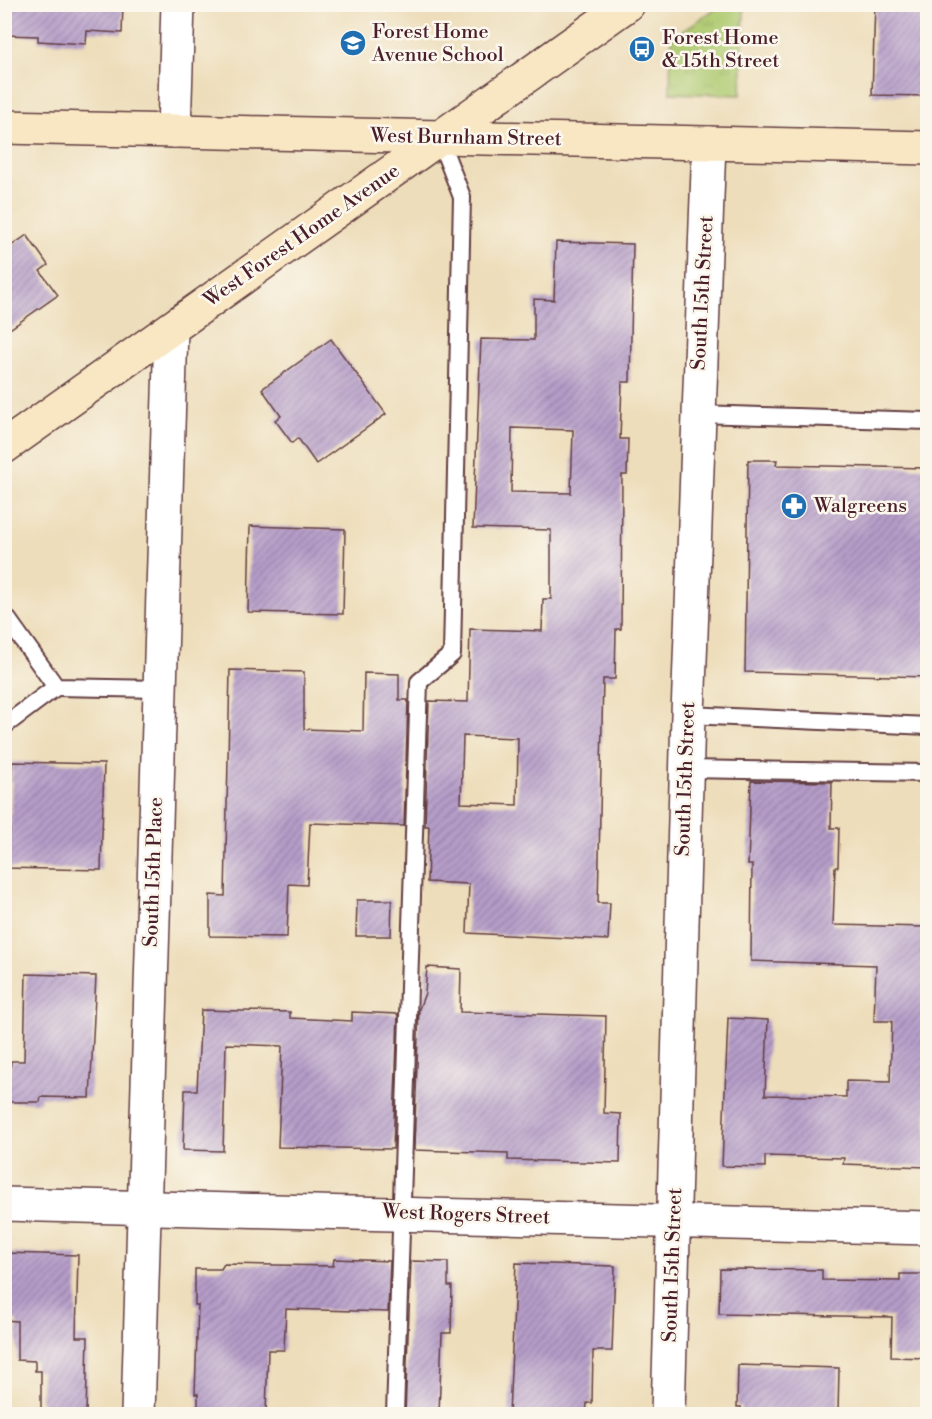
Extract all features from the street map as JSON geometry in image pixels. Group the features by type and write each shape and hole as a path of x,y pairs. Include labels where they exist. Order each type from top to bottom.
{"street":[{"path":"174,131 178,4"},
{"name":"West Forest Home Avenue","path":"4,447 628,4"},
{"name":"West Burnham Street","path":"4,127 927,148"},
{"name":"South 15th Street","path":"668,1414 688,715 709,144"},
{"name":"South 15th Place","path":"138,1414 171,329"},
{"name":"West Rogers Street","path":"4,1204 401,1212 927,1228"}],"lane":[{"path":"395,1414 419,682 452,654 462,197 439,138"},
{"path":"698,414 927,421"},
{"path":"4,614 56,687"},
{"path":"4,726 56,687 160,689"},
{"path":"688,715 927,726"},
{"path":"687,769 927,773"}],"green space":[{"path":"721,5 741,5 744,10 741,95 670,93 671,39"}],"building":[{"path":"4,4 123,4 122,33 87,31 86,44 38,41 38,36 4,35"},
{"path":"875,4 927,4 927,96 872,95"},
{"path":"27,235 48,265 40,271 58,295 4,333 4,251"},
{"path":"556,242 633,244 630,382 622,382 620,439 628,439 627,475 622,475 621,629 616,629 615,679 603,679 598,903 610,903 608,940 467,933 469,884 427,882 429,826 425,826 429,701 468,702 470,629 542,631 543,599 551,599 551,530 473,528 481,339 534,340 534,299 554,300","holes":["512,428 573,430 571,493 511,492","463,736 518,738 517,805 461,803"]},
{"path":"331,339 386,414 316,464 298,438 292,443 275,420 281,416 262,389"},
{"name":"Walgreens","path":"748,460 777,460 776,465 927,468 927,677 745,672"},
{"path":"250,526 345,529 343,614 248,612"},
{"path":"230,670 304,672 304,729 363,731 364,673 399,674 399,700 408,700 404,826 310,823 307,885 289,884 287,937 210,936 210,895 225,896"},
{"path":"12,762 104,764 101,870 4,868 4,831 10,832"},
{"path":"751,781 832,782 831,828 839,828 833,925 927,927 927,1167 843,1164 844,1158 765,1156 765,1167 722,1166 728,1018 768,1020 765,1095 846,1097 846,1081 890,1082 892,1021 874,1021 876,965 751,961 752,865 748,865"},
{"path":"357,900 392,900 391,936 356,936"},
{"path":"427,967 461,969 460,1012 606,1016 604,1113 621,1114 620,1163 508,1160 508,1153 414,1150 419,1009 425,993"},
{"path":"26,974 96,976 90,1098 41,1097 40,1102 4,1102 4,1071 10,1071 11,1061 24,1061"},
{"path":"201,1010 290,1012 290,1018 352,1021 352,1012 398,1014 393,1149 278,1147 282,1046 226,1044 223,1151 183,1150 185,1090 197,1090"},
{"path":"4,1253 78,1255 76,1337 88,1337 86,1414 41,1414 41,1371 35,1371 35,1361 17,1360 17,1321 4,1320"},
{"path":"334,1259 390,1261 388,1312 286,1309 284,1350 268,1350 266,1414 198,1414 198,1394 195,1394 198,1305 195,1305 195,1269 221,1269 224,1264 333,1266"},
{"path":"411,1261 448,1262 448,1286 452,1286 451,1333 442,1333 439,1414 405,1414"},
{"path":"516,1263 615,1266 612,1351 593,1351 592,1403 587,1403 586,1414 509,1414"},
{"path":"720,1269 822,1270 822,1280 900,1281 900,1274 927,1274 927,1358 891,1357 892,1317 719,1314"},
{"path":"738,1365 839,1368 838,1414 741,1414 741,1407 737,1407"}],"place":[{"name":"Forest Home Avenue School","path":"353,43"},
{"name":"Forest Home & 15th Street","path":"642,49"},
{"name":"Walgreens","path":"794,506"}]}
